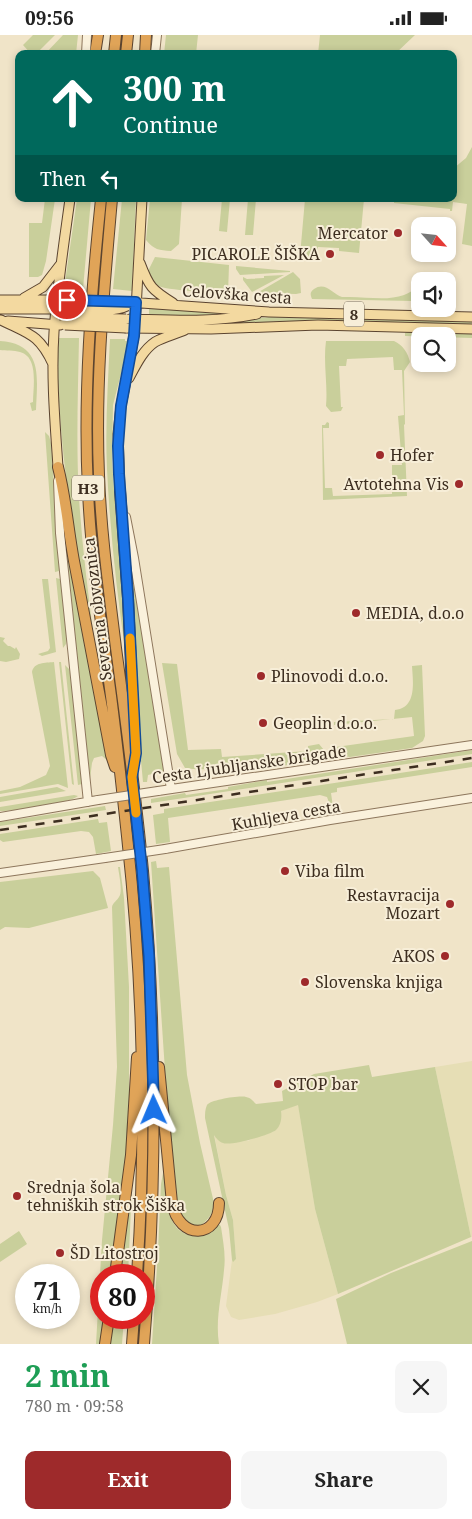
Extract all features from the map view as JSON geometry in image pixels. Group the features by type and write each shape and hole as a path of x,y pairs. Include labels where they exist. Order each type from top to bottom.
{"highway":[{"path":"96,50 98,35"},
{"path":"114,50 116,35"},
{"path":"126,50 128,35"},
{"path":"145,50 146,35"},
{"name":"Severna obvoznica","path":"101,202 88,352 86,458 90,522 100,615 121,777 133,900 141,1021 143,1122 137,1264"},
{"name":"Severna obvoznica","path":"112,202 97,416 105,558 132,777 149,956 154,1125 151,1248 144,1344"},
{"path":"58,467 65,492 72,552 111,755 121,777"},
{"path":"120,491 136,753 132,777"},
{"path":"116,1264 131,1155 135,1073 141,1021"},
{"path":"152,1024 161,1077 173,1211 180,1224 191,1230 199,1231 206,1229 215,1221 218,1215 219,1203"},
{"path":"105,1344 107,1329"},
{"path":"132,1344 133,1329"}],"main road":[{"path":"58,467 53,365 60,326 57,304 70,202"},
{"path":"120,491 118,434 138,259 142,202"},
{"path":"138,259 147,282 152,288 176,305"},
{"path":"21,299 43,287 62,263"},
{"name":"Celovška cesta","path":"0,300 21,299 57,304 132,301 270,312 472,317"},
{"path":"0,309 57,304"},
{"path":"130,323 214,320 270,312"},
{"path":"1,320 34,337 44,347 53,365"},
{"name":"Celovška cesta","path":"1,320 60,326 130,323 188,329 318,325 472,329"},
{"path":"125,385 139,360 150,346 157,341 188,329"}],"street":[{"path":"86,50 87,35"},
{"path":"155,50 157,35"},
{"path":"58,467 60,533 88,802"},
{"path":"120,491 134,558 172,789"},
{"name":"Cesta Ljubljanske brigade","path":"0,817 98,800 472,745"},
{"name":"Kuhljeva cesta","path":"0,873 165,849 330,820 472,798"}],"shaded area":[{"path":"472,1061 472,1237 471,1237 435,1067"},
{"path":"298,1104 315,1209 338,1294 275,1314 239,1320 231,1317 226,1306 232,1260 236,1259 233,1220 226,1195 214,1133 248,1141 274,1131 281,1111"}],"green space":[{"path":"33,35 55,35 40,50 27,50 23,45"},
{"path":"63,35 78,35 76,50 49,50"},
{"path":"166,35 198,35 196,50 164,50"},
{"path":"320,35 415,35 399,50 318,50"},
{"path":"472,147 472,246 462,244 467,204 453,202 457,202 457,166 466,158"},
{"path":"45,202 55,202 46,261 42,275 29,277 29,223 42,223"},
{"path":"77,202 91,202 83,289 64,289"},
{"path":"122,202 136,202 132,291 113,289"},
{"path":"150,202 182,202 179,244 171,251 157,249 146,240"},
{"path":"222,202 230,202 227,232 219,231"},
{"path":"248,202 256,202 253,235 245,235"},
{"path":"305,202 364,202 359,253 339,251 339,248 318,247 317,258 300,256"},
{"path":"453,202 452,211 450,209 394,203"},
{"path":"155,257 229,265 228,294 179,290 156,285 148,271"},
{"path":"236,266 290,271 290,272 240,275"},
{"path":"293,272 300,279 301,293 257,293"},
{"path":"284,275 252,292 243,280 243,277 247,279"},
{"path":"322,286 342,297 391,298 411,292 411,301 312,299 311,292"},
{"path":"149,307 228,314 210,316 149,315"},
{"path":"271,317 472,321 472,325 290,321 148,324 217,322"},
{"path":"411,332 411,336 405,336 405,333"},
{"path":"456,333 472,333 472,338 456,338"},
{"path":"59,338 79,338 78,478 83,551 94,639 77,551 64,461 57,370"},
{"path":"110,339 125,339 125,341 128,341 113,405 112,462 121,557 126,656 114,563 106,453"},
{"path":"0,341 14,344 24,349 31,356 37,375 36,410 32,411 30,403 33,402 34,373 30,360 20,352 0,350"},
{"path":"326,341 394,341 406,352 410,362 404,371 407,496 323,500 322,425 325,425 327,422 329,423 329,428 323,428 325,488 332,488 333,496 392,494 392,465 402,465 398,416 404,415 402,370 394,370 393,357 347,359 346,366 339,366 341,407 343,407 341,411 331,412 326,406"},
{"path":"45,432 49,436 51,443 60,568 59,571 55,572"},
{"path":"63,520 108,761 102,756 94,758 90,779"},
{"path":"129,552 164,771 148,775 147,782 143,782 139,740"},
{"path":"56,578 61,581 67,636 66,644 63,648"},
{"path":"42,579 48,579 56,652 42,656 38,654 48,651 50,648"},
{"path":"0,637 5,638 3,641 8,646 15,649 16,647 20,654 19,659 6,662 0,661"},
{"path":"54,662 68,788 58,784 0,794 0,791 20,787 46,775 50,766 32,672 37,665"},
{"path":"59,662 61,662 74,785 72,784"},
{"path":"162,663 177,664 188,750 221,749 222,757 308,751 308,746 319,744 324,750 324,758 282,765 205,769 185,768 177,754"},
{"path":"65,665 69,669 72,681 82,784 78,785"},
{"path":"422,665 425,736 423,741 412,748 350,757 339,755 336,752 336,747 414,736 412,717 394,719 395,710 407,705 410,699 413,686 412,666"},
{"path":"391,719 334,725 334,722"},
{"path":"472,750 472,754 151,803 151,799 185,793 186,795 228,789 228,787 267,780 267,782"},
{"path":"472,762 472,767 337,788 337,792 331,793 333,807 331,808 327,797 320,795 168,818 170,842 156,844 153,815 164,813 164,809"},
{"path":"57,787 66,791 0,802 0,797"},
{"path":"74,795 78,796 64,802 0,811 0,807"},
{"path":"105,806 106,810 0,826 0,822"},
{"path":"98,819 99,823 107,822 111,851 96,854 93,837 89,832 81,831 3,842 0,840 0,834"},
{"path":"156,861 157,868 169,867 187,1075 214,1203 210,1216 200,1226 184,1221 179,1215 174,1191 151,862"},
{"path":"118,867 120,867 124,898 129,987 129,1137 113,1264 101,1264 117,1067 112,907 120,895"},
{"path":"93,871 100,878 108,908 29,928 5,927 0,930 0,882"},
{"path":"369,1065 372,1077 435,1067 471,1237 338,1294 315,1209 298,1105 281,1111 279,1126 276,1130 266,1135 227,1144 220,1142 214,1135 233,1220 236,1259 233,1262 229,1229 205,1118 207,1105 219,1100 238,1097 248,1097 256,1104 283,1101 282,1091 314,1074"},
{"path":"163,1173 166,1181 171,1217 174,1225 180,1231 197,1236 212,1230 218,1225 221,1227 225,1259 218,1316 219,1344 152,1344 153,1329 155,1329"},
{"path":"131,1186 132,1186 128,1264 120,1264"},
{"path":"19,1231 27,1244 0,1262 0,1244"},
{"path":"472,1241 472,1344 347,1344 336,1299 391,1273"},
{"path":"97,1329 104,1329 102,1344 96,1344"},
{"path":"111,1329 123,1329 122,1344 109,1344"}],"railway":[{"path":"0,830 472,758"}],"slow traffic":[{"path":"130,638 136,753 132,777 136,813"}],"place":[{"name":"Mercator","path":"398,233"},
{"name":"PICAROLE ŠIŠKA","path":"330,254"},
{"name":"Hofer","path":"380,455"},
{"name":"Avtotehna Vis","path":"459,484"},
{"name":"MEDIA, d.o.o","path":"356,613"},
{"name":"Plinovodi d.o.o.","path":"261,676"},
{"name":"Geoplin d.o.o.","path":"263,723"},
{"name":"Viba film","path":"285,871"},
{"name":"Restavracija Mozart","path":"450,904"},
{"name":"AKOS","path":"445,956"},
{"name":"Slovenska knjiga","path":"305,982"},
{"name":"STOP bar","path":"278,1084"},
{"name":"Srednja šola tehniških strok Šiška","path":"17,1196"},
{"name":"ŠD Litostroj","path":"60,1253"}],"route":[{"path":"67,300 136,302 134,336 121,406 118,460 128,598 136,753 132,777 149,956 154,1110"}]}
